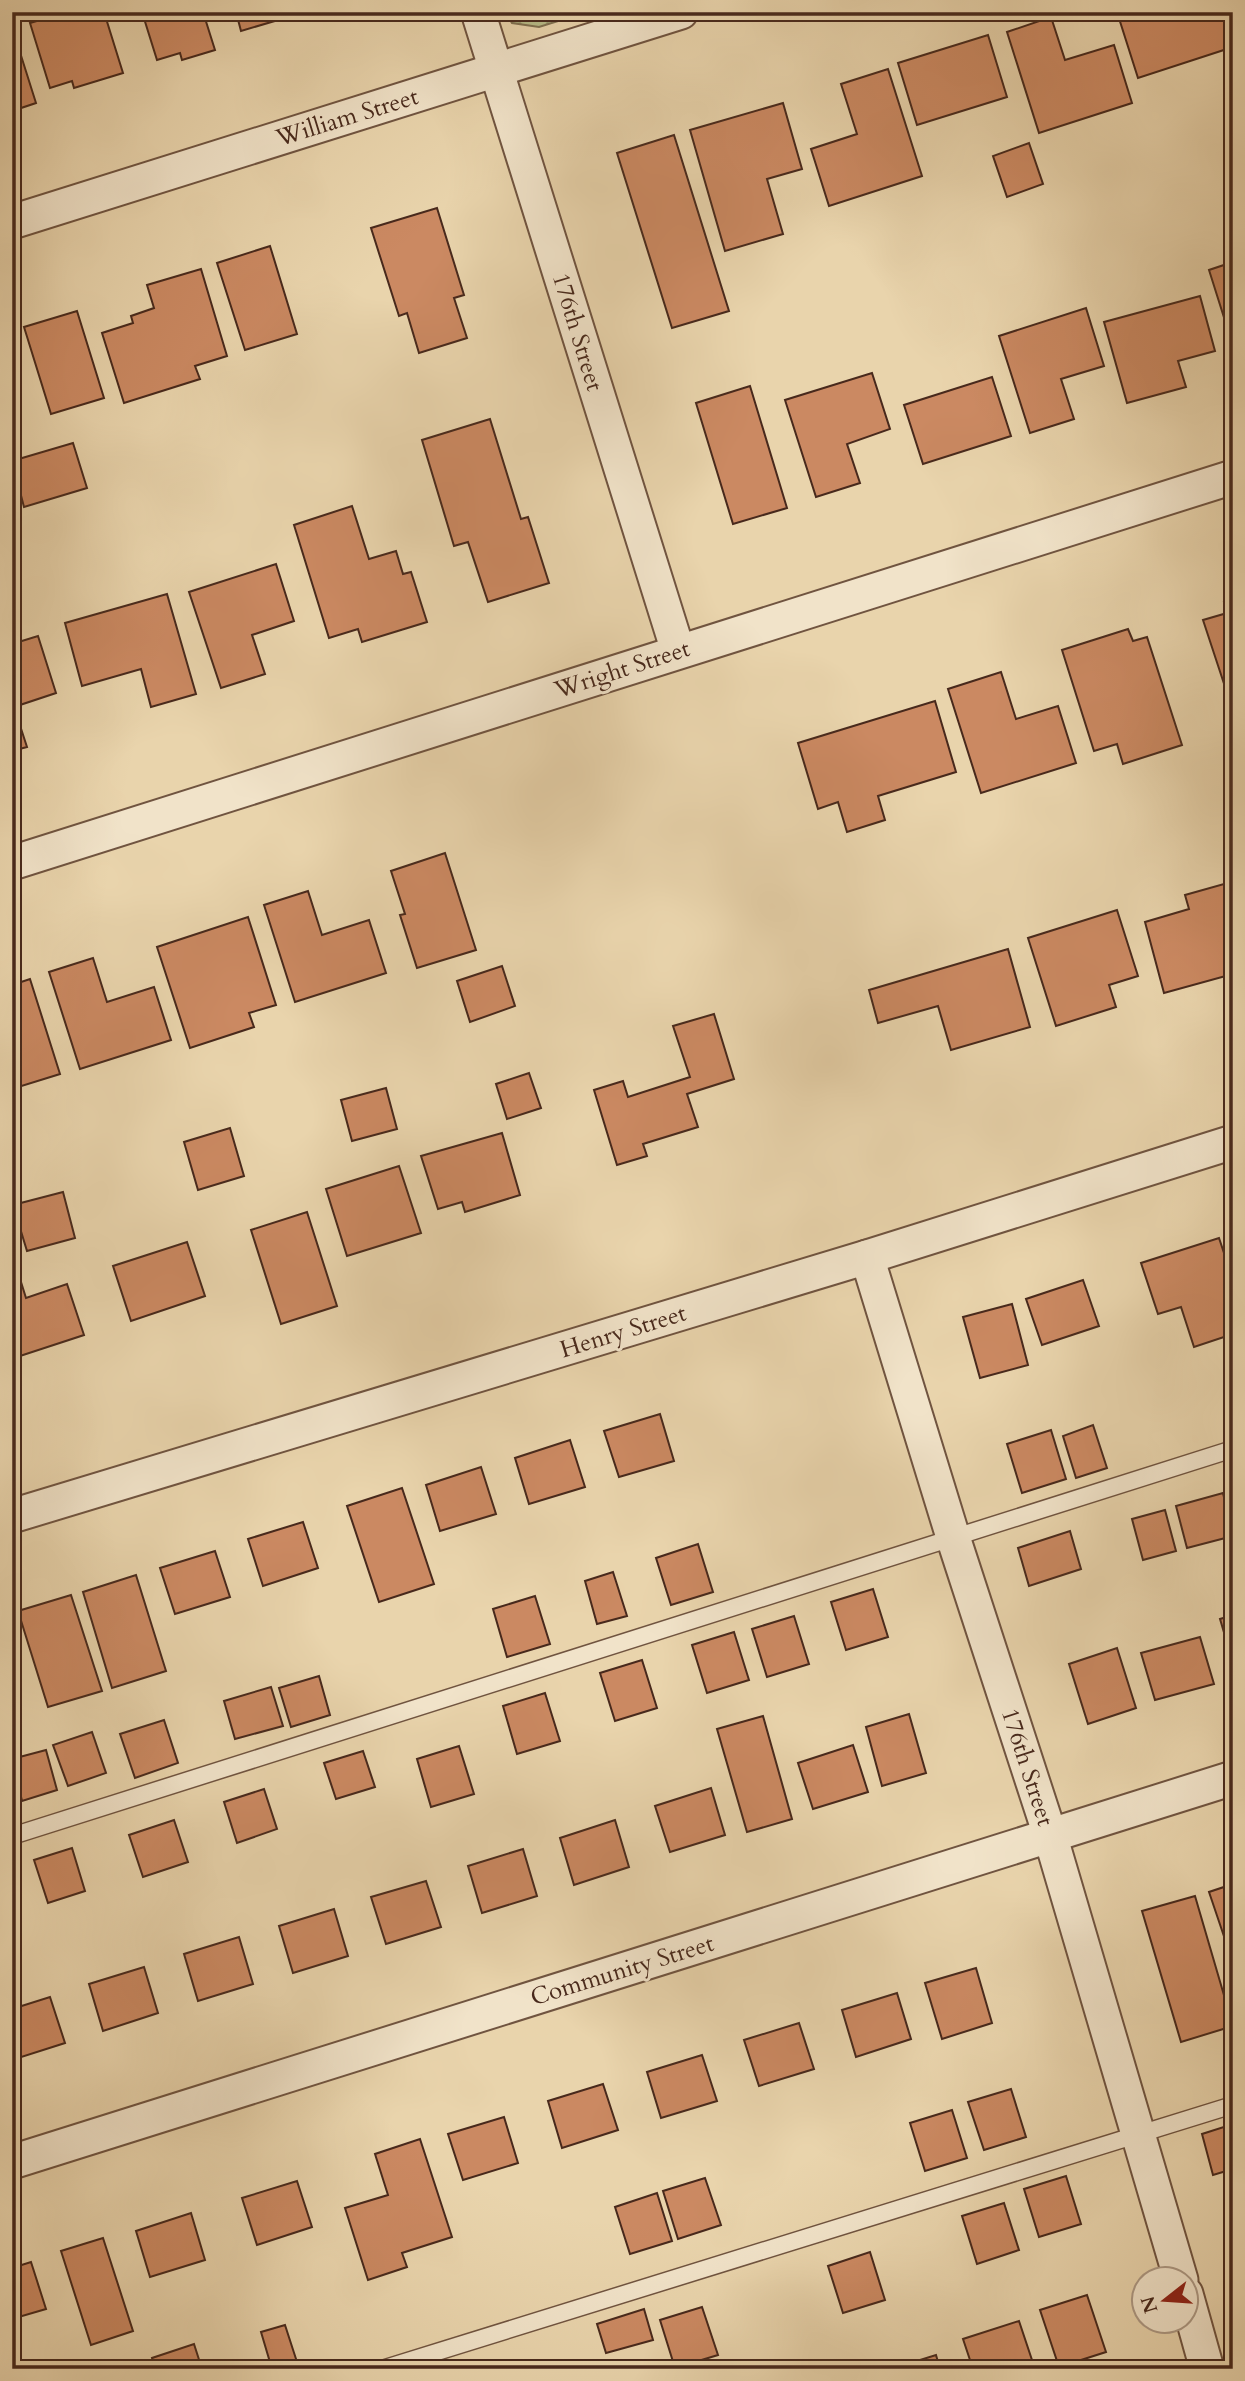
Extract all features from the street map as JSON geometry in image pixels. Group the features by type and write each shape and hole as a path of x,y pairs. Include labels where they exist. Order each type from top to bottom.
{"street":[{"name":"176th Street","path":"478,12 678,651"},
{"name":"William Street","path":"12,222 681,12"},
{"name":"Wright Street","path":"12,863 1233,477"},
{"name":"Henry Street","path":"12,1516 1233,1142"},
{"name":"176th Street","path":"867,1256 953,1537 1050,1835 1177,2266"},
{"name":"Community Street","path":"12,2162 1233,1778"},
{"path":"1197,2336 1207,2369"}],"lane":[{"path":"12,1836 1233,1449"},
{"path":"382,2369 1233,2105"}],"green space":[{"path":"505,12 587,12 539,27 512,23"}],"building":[{"path":"67,12 104,12 123,73 74,88 72,81 50,88 30,23"},
{"path":"142,12 203,12 215,50 182,60 180,53 157,60"},
{"path":"236,12 294,12 295,15 241,31"},
{"path":"1117,12 1224,12 1233,47 1138,78"},
{"path":"1051,17 1065,60 1114,45 1132,103 1039,133 1007,32"},
{"path":"12,27 36,103 12,111"},
{"path":"988,35 1007,97 917,125 898,63"},
{"path":"888,69 922,176 829,206 811,149 857,134 841,84"},
{"path":"783,103 802,169 767,179 783,234 725,251 690,130"},
{"path":"674,135 729,311 672,328 617,153"},
{"path":"1029,143 1043,184 1007,197 993,156"},
{"path":"437,208 464,295 454,298 467,338 419,353 407,313 399,316 371,228"},
{"path":"270,246 297,334 245,350 217,263"},
{"path":"1233,262 1233,325 1227,327 1209,270"},
{"path":"201,269 227,356 195,366 200,379 124,403 102,333 133,323 131,316 154,308 147,285"},
{"path":"1200,296 1215,351 1178,361 1186,387 1127,403 1104,322"},
{"path":"1086,308 1104,366 1061,379 1074,419 1030,433 999,336"},
{"path":"77,311 104,398 51,414 24,327"},
{"path":"872,373 890,429 847,444 860,483 816,497 785,400"},
{"path":"992,377 1011,436 923,464 904,405"},
{"path":"750,386 787,508 733,524 696,403"},
{"path":"490,419 521,519 528,517 549,583 488,602 468,542 454,546 422,440"},
{"path":"73,443 87,488 24,507 12,461"},
{"path":"352,506 369,559 396,551 403,574 411,572 427,622 362,642 358,629 329,638 294,525"},
{"path":"276,564 294,621 252,635 265,674 221,688 189,592"},
{"path":"167,594 196,694 151,707 141,669 82,686 65,623"},
{"path":"1233,599 1233,711 1203,620 1227,613 1224,602"},
{"path":"1128,629 1133,641 1147,637 1182,745 1123,764 1117,744 1094,751 1062,650"},
{"path":"38,636 56,693 14,707 27,747 12,751 12,644"},
{"path":"1001,672 1016,719 1058,706 1076,763 981,793 948,689"},
{"path":"935,701 956,772 878,796 885,820 847,832 838,802 818,809 798,743"},
{"path":"445,853 476,950 417,968 400,915 405,914 391,871"},
{"path":"1231,882 1233,974 1164,993 1145,922 1189,909 1185,895"},
{"path":"308,891 322,935 369,920 386,973 295,1002 264,905"},
{"path":"1117,910 1138,976 1109,985 1116,1007 1056,1026 1028,938"},
{"path":"248,917 276,1005 249,1013 254,1027 190,1048 157,947"},
{"path":"1008,949 1030,1027 951,1050 938,1006 878,1023 869,990"},
{"path":"93,958 107,1002 154,987 171,1040 80,1069 49,972"},
{"path":"502,966 515,1006 470,1022 457,981"},
{"path":"30,979 60,1074 12,1089 12,985"},
{"path":"714,1014 734,1079 687,1094 698,1127 643,1144 647,1156 617,1165 594,1090 623,1081 628,1097 690,1077 673,1026"},
{"path":"529,1073 541,1108 507,1119 496,1084"},
{"path":"386,1088 397,1129 352,1141 341,1100"},
{"path":"230,1128 244,1176 198,1190 184,1142"},
{"path":"502,1133 520,1195 465,1212 462,1202 438,1209 421,1156"},
{"path":"399,1166 421,1233 347,1256 326,1189"},
{"path":"63,1192 75,1238 27,1251 13,1205"},
{"path":"307,1212 337,1306 281,1324 251,1230"},
{"path":"1219,1238 1233,1280 1233,1334 1194,1347 1181,1307 1158,1314 1141,1263"},
{"path":"187,1242 205,1296 131,1321 113,1266"},
{"path":"1083,1280 1099,1326 1042,1345 1026,1299"},
{"path":"21,1282 26,1298 67,1284 84,1335 17,1357 12,1344 12,1285"},
{"path":"1012,1304 1028,1365 980,1378 963,1317"},
{"path":"660,1414 674,1461 619,1477 604,1431"},
{"path":"1093,1425 1107,1468 1076,1478 1063,1436"},
{"path":"1051,1430 1066,1479 1022,1493 1007,1444"},
{"path":"570,1440 585,1487 529,1504 515,1458"},
{"path":"481,1467 496,1514 440,1531 426,1485"},
{"path":"402,1488 434,1584 379,1602 347,1506"},
{"path":"1223,1493 1233,1536 1187,1548 1176,1506"},
{"path":"1165,1510 1176,1551 1143,1560 1132,1519"},
{"path":"303,1522 318,1568 263,1586 248,1539"},
{"path":"1070,1531 1081,1569 1029,1586 1018,1548"},
{"path":"698,1544 713,1592 671,1605 656,1558"},
{"path":"215,1551 230,1597 175,1614 160,1568"},
{"path":"613,1572 627,1616 597,1624 585,1581"},
{"path":"136,1575 166,1671 112,1688 83,1592"},
{"path":"873,1589 888,1637 846,1650 831,1602"},
{"path":"71,1595 102,1691 48,1707 18,1611"},
{"path":"535,1596 550,1644 507,1657 493,1609"},
{"path":"1233,1615 1233,1663 1220,1619"},
{"path":"794,1616 809,1664 767,1677 752,1629"},
{"path":"734,1632 749,1680 707,1693 692,1645"},
{"path":"1200,1637 1214,1684 1155,1700 1141,1653"},
{"path":"1117,1648 1136,1708 1088,1724 1069,1664"},
{"path":"642,1660 657,1708 615,1721 600,1673"},
{"path":"319,1676 330,1715 291,1727 279,1688"},
{"path":"271,1687 283,1726 235,1739 224,1701"},
{"path":"545,1693 560,1741 517,1754 503,1706"},
{"path":"909,1714 926,1773 882,1786 866,1727"},
{"path":"763,1716 792,1819 747,1832 717,1729"},
{"path":"164,1720 178,1763 135,1778 120,1734"},
{"path":"92,1732 106,1773 68,1786 53,1745"},
{"path":"853,1745 868,1792 813,1809 798,1763"},
{"path":"459,1746 474,1794 431,1807 417,1759"},
{"path":"46,1750 57,1790 22,1801 12,1759"},
{"path":"363,1751 375,1787 336,1799 324,1763"},
{"path":"711,1788 725,1835 670,1852 655,1806"},
{"path":"264,1789 277,1829 237,1843 224,1802"},
{"path":"174,1820 188,1862 143,1877 129,1835"},
{"path":"615,1820 629,1867 574,1885 560,1838"},
{"path":"72,1848 85,1891 48,1903 34,1860"},
{"path":"523,1849 537,1896 482,1913 468,1866"},
{"path":"426,1881 441,1927 386,1944 371,1897"},
{"path":"1233,1884 1233,1963 1209,1892"},
{"path":"1195,1896 1233,2026 1181,2042 1142,1911"},
{"path":"334,1909 348,1956 293,1973 279,1926"},
{"path":"239,1937 253,1984 198,2001 184,1954"},
{"path":"144,1967 158,2013 103,2031 89,1984"},
{"path":"976,1968 992,2023 942,2039 925,1983"},
{"path":"897,1993 911,2039 856,2057 842,2010"},
{"path":"50,1997 65,2043 12,2060 12,2009"},
{"path":"799,2023 814,2069 759,2086 744,2040"},
{"path":"702,2055 717,2101 661,2118 647,2072"},
{"path":"603,2084 618,2130 562,2148 548,2101"},
{"path":"1011,2089 1026,2137 984,2150 968,2102"},
{"path":"952,2110 967,2158 925,2171 910,2123"},
{"path":"504,2117 518,2163 463,2180 448,2134"},
{"path":"1233,2124 1233,2169 1213,2175 1202,2134"},
{"path":"420,2139 452,2237 402,2253 407,2267 368,2280 345,2208 388,2195 375,2154"},
{"path":"1066,2176 1081,2224 1039,2237 1024,2189"},
{"path":"705,2178 721,2225 678,2239 663,2191"},
{"path":"297,2181 312,2227 257,2245 242,2198"},
{"path":"657,2193 672,2241 630,2254 615,2207"},
{"path":"1004,2203 1019,2250 977,2264 962,2216"},
{"path":"191,2213 205,2260 150,2277 136,2231"},
{"path":"103,2238 133,2331 91,2345 61,2251"},
{"path":"870,2252 885,2300 843,2313 828,2266"},
{"path":"31,2262 46,2309 12,2319 12,2268"},
{"path":"1087,2295 1106,2352 1059,2367 1040,2310"},
{"path":"702,2307 718,2355 675,2368 660,2320"},
{"path":"644,2309 653,2340 606,2353 597,2324"},
{"path":"1019,2321 1035,2369 973,2369 963,2339"},
{"path":"285,2325 297,2362 272,2369 261,2332"},
{"path":"194,2344 202,2369 155,2369 152,2358"},
{"path":"936,2355 940,2369 891,2369"},
{"path":"141,2363 143,2369 124,2369"}]}
